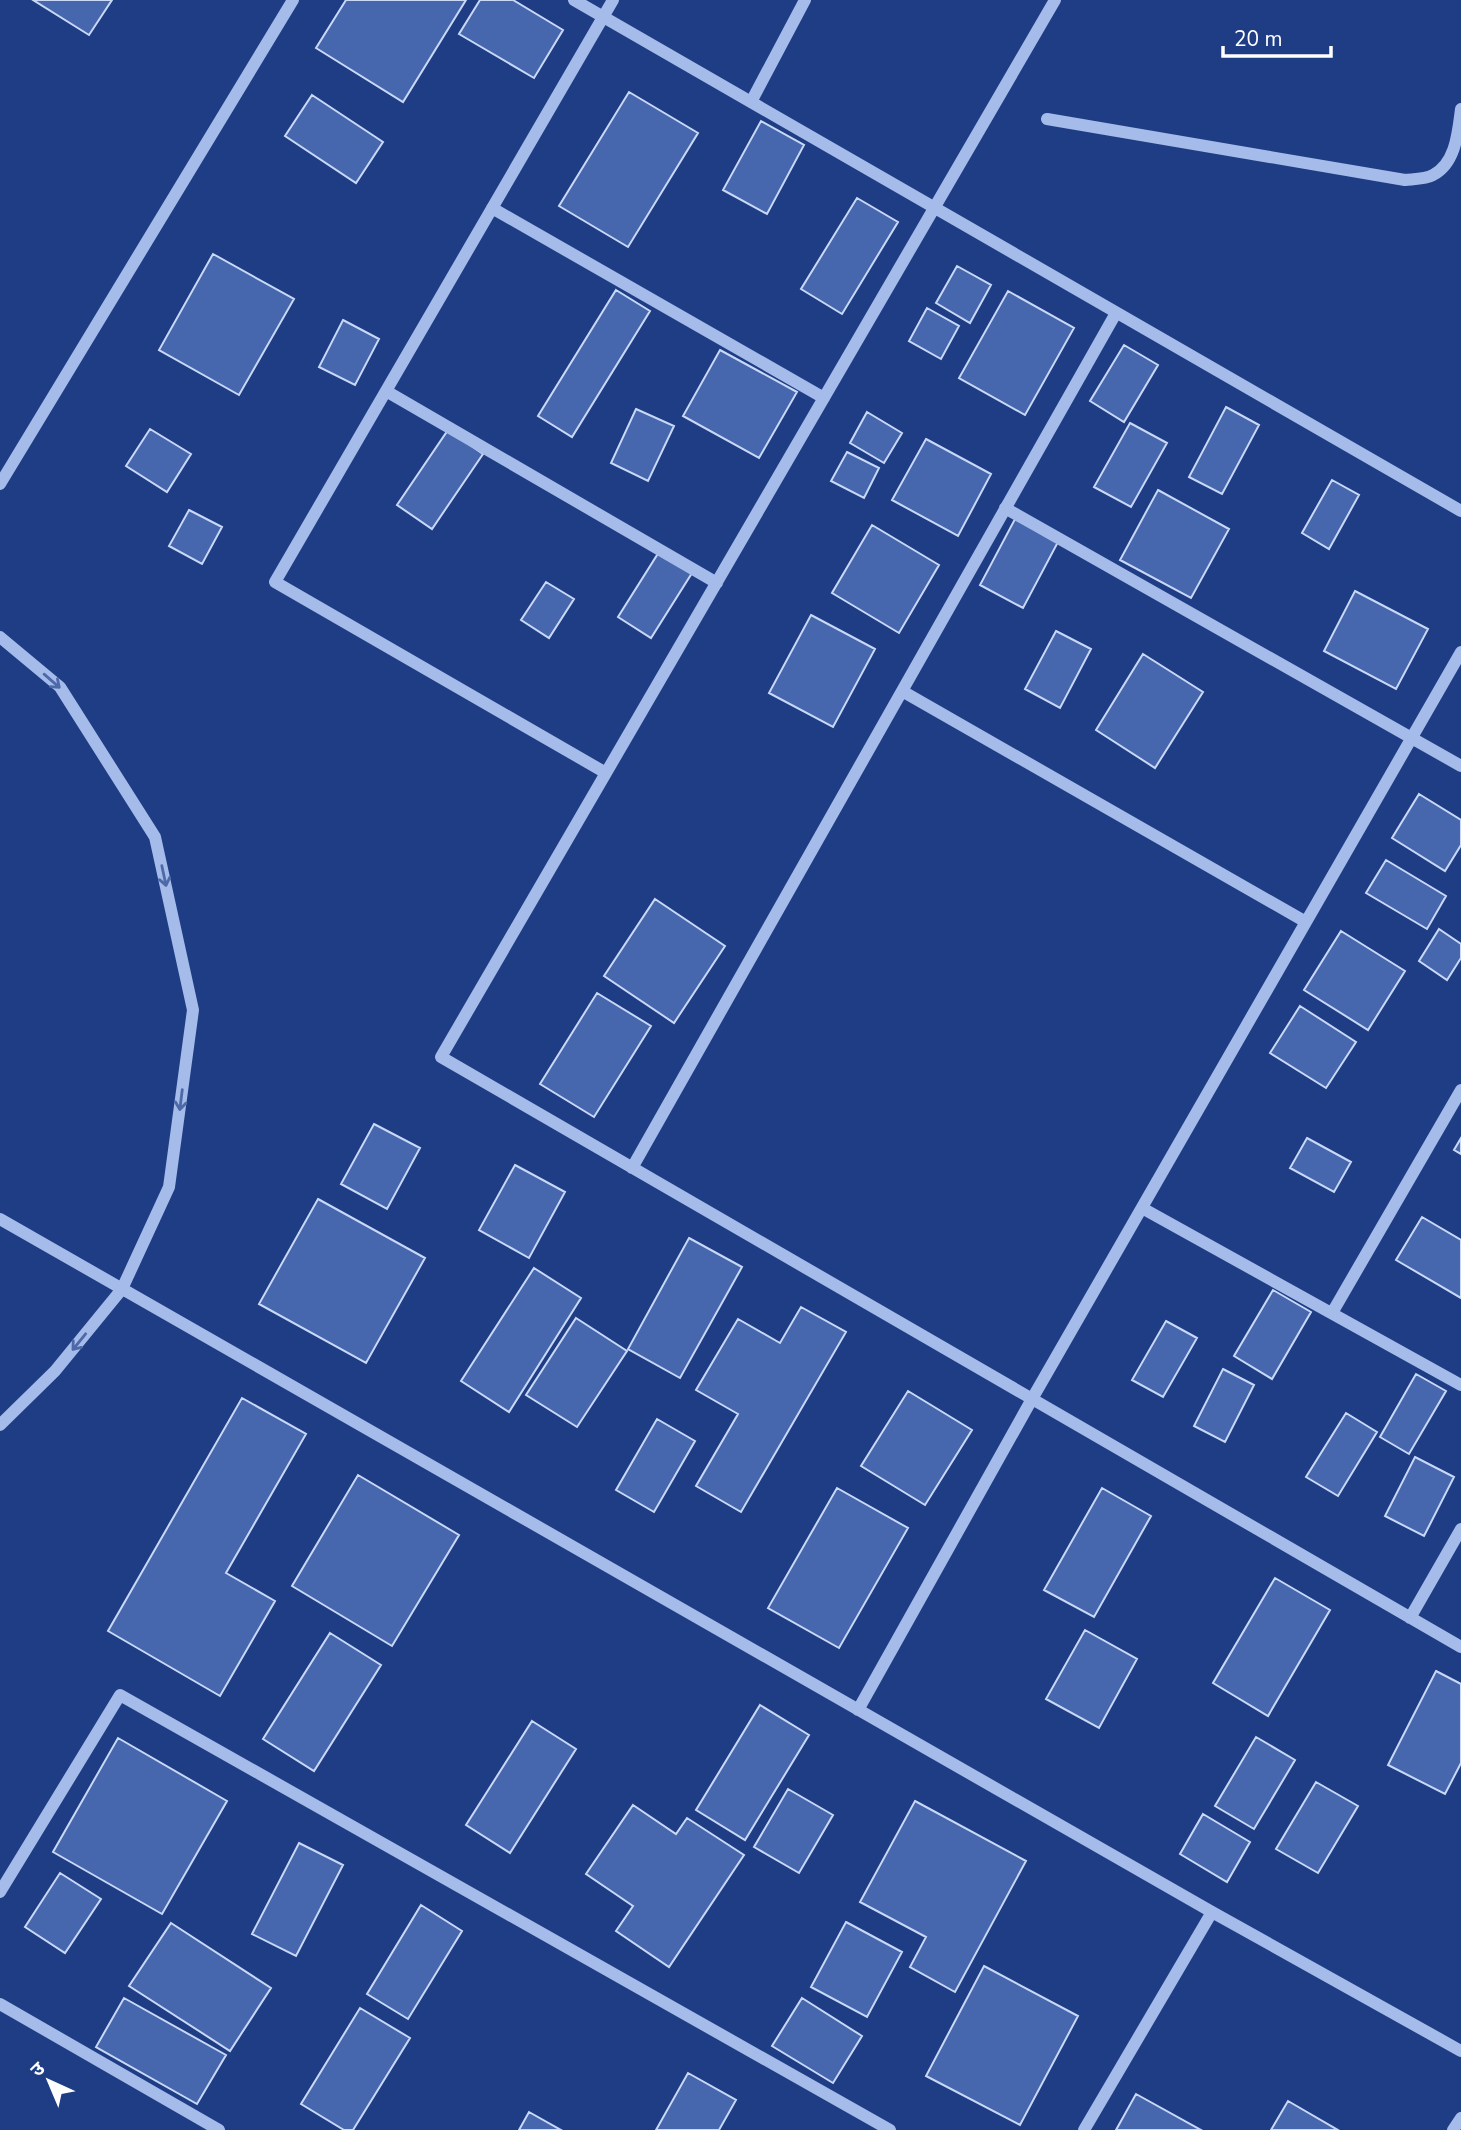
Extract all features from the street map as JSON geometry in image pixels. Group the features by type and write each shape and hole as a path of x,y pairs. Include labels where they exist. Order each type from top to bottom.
{"street":[{"path":"0,484 293,0"},
{"path":"574,0 1461,511"},
{"path":"606,773 275,582 612,0"},
{"path":"751,102 805,0"},
{"path":"1055,0 441,1057 1461,1647"},
{"path":"1047,119 1405,180 1432,176 1450,162 1459,129 1461,109"},
{"path":"492,208 824,398"},
{"path":"632,1168 1116,313"},
{"path":"386,391 716,583"},
{"path":"1005,508 1461,766"},
{"path":"0,637 60,687 155,837 193,1010 170,1187 122,1289 55,1371 0,1425"},
{"path":"858,1710 1032,1399 1461,652"},
{"path":"902,691 1306,922"},
{"path":"1332,1313 1461,1090"},
{"path":"1142,1208 1461,1385"},
{"path":"0,1219 1212,1912 1461,2051"},
{"path":"1410,1618 1461,1529"},
{"path":"0,1892 120,1695 890,2130"},
{"path":"1084,2130 1212,1912"},
{"path":"0,2004 219,2130"},
{"path":"1454,2130 1461,2118"}],"building":[{"path":"33,0 112,0 89,35"},
{"path":"346,0 466,0 403,102 316,48"},
{"path":"480,0 513,0 563,30 534,78 459,34"},
{"path":"629,92 698,133 628,247 559,206"},
{"path":"312,95 383,142 356,183 285,136"},
{"path":"761,121 804,145 767,214 723,190"},
{"path":"857,198 898,222 842,314 801,289"},
{"path":"213,254 294,299 239,395 159,350"},
{"path":"957,266 991,285 970,323 936,303"},
{"path":"616,290 650,311 572,437 538,416"},
{"path":"1008,291 1074,328 1025,415 959,378"},
{"path":"927,308 959,326 941,359 909,341"},
{"path":"343,320 379,339 355,385 319,367"},
{"path":"1124,345 1158,365 1124,422 1090,401"},
{"path":"720,350 797,392 759,458 683,416"},
{"path":"1226,407 1259,425 1222,494 1189,477"},
{"path":"636,409 674,426 648,481 611,463"},
{"path":"867,412 902,433 884,463 850,443"},
{"path":"1130,423 1167,443 1131,507 1094,487"},
{"path":"150,429 191,454 167,492 126,466"},
{"path":"448,430 483,454 432,529 397,505"},
{"path":"926,439 991,474 958,536 892,500"},
{"path":"847,452 879,468 864,498 831,481"},
{"path":"1332,480 1359,495 1329,549 1302,533"},
{"path":"1158,490 1229,529 1191,598 1120,560"},
{"path":"189,510 222,527 202,564 169,546"},
{"path":"1015,519 1058,542 1023,608 980,585"},
{"path":"872,525 939,565 899,633 832,593"},
{"path":"659,552 692,573 651,638 618,617"},
{"path":"546,582 574,599 549,638 521,620"},
{"path":"1355,591 1428,629 1396,689 1324,651"},
{"path":"811,615 875,649 833,727 769,693"},
{"path":"1056,631 1091,649 1060,708 1025,689"},
{"path":"1143,654 1203,692 1155,768 1096,730"},
{"path":"1419,794 1461,820 1461,845 1445,871 1392,838"},
{"path":"1386,860 1446,896 1427,929 1366,893"},
{"path":"655,899 725,946 674,1023 604,976"},
{"path":"1439,929 1461,944 1461,958 1447,980 1419,961"},
{"path":"1341,931 1405,971 1368,1030 1304,990"},
{"path":"597,993 651,1026 594,1117 540,1084"},
{"path":"1300,1006 1356,1042 1326,1088 1270,1053"},
{"path":"374,1124 420,1148 387,1209 341,1184"},
{"path":"1307,1138 1351,1162 1334,1192 1290,1168"},
{"path":"1461,1138 1461,1154 1454,1150"},
{"path":"515,1165 565,1192 529,1258 479,1230"},
{"path":"318,1199 425,1258 366,1363 259,1304"},
{"path":"1422,1217 1461,1240 1461,1298 1396,1260"},
{"path":"689,1238 742,1267 680,1378 628,1349"},
{"path":"534,1268 581,1298 509,1412 461,1381"},
{"path":"1273,1290 1311,1312 1272,1379 1234,1356"},
{"path":"801,1307 846,1332 741,1512 696,1486 738,1414 696,1390 738,1319 780,1343"},
{"path":"576,1318 627,1351 577,1427 526,1395"},
{"path":"1166,1321 1197,1338 1163,1397 1132,1380"},
{"path":"1223,1369 1254,1385 1225,1442 1194,1426"},
{"path":"1416,1374 1446,1391 1409,1454 1380,1437"},
{"path":"908,1391 972,1430 925,1505 861,1466"},
{"path":"242,1398 306,1434 226,1573 275,1601 220,1696 108,1631"},
{"path":"1346,1413 1377,1432 1338,1496 1306,1477"},
{"path":"657,1419 695,1441 654,1512 616,1490"},
{"path":"1415,1457 1454,1477 1424,1536 1385,1516"},
{"path":"358,1475 459,1535 392,1646 292,1586"},
{"path":"837,1488 908,1528 839,1648 768,1608"},
{"path":"1102,1488 1151,1516 1094,1617 1044,1590"},
{"path":"1275,1578 1330,1610 1268,1716 1213,1683"},
{"path":"1085,1630 1137,1659 1099,1728 1046,1699"},
{"path":"330,1633 381,1665 314,1771 263,1739"},
{"path":"1436,1671 1461,1684 1461,1763 1445,1794 1388,1765"},
{"path":"760,1705 809,1735 745,1840 696,1810"},
{"path":"532,1721 576,1749 510,1853 466,1825"},
{"path":"1256,1737 1295,1760 1254,1829 1215,1806"},
{"path":"118,1738 227,1801 162,1914 53,1852"},
{"path":"1316,1782 1358,1806 1318,1873 1276,1849"},
{"path":"788,1789 833,1815 799,1873 754,1847"},
{"path":"915,1801 1026,1861 955,1992 910,1967 926,1937 860,1902"},
{"path":"633,1805 676,1834 687,1818 744,1855 669,1967 616,1931 633,1906 586,1874"},
{"path":"1203,1814 1250,1842 1227,1882 1180,1854"},
{"path":"299,1843 343,1865 296,1956 252,1934"},
{"path":"60,1873 101,1899 65,1953 25,1927"},
{"path":"421,1905 462,1931 408,2019 367,1994"},
{"path":"846,1922 902,1952 867,2017 811,1987"},
{"path":"171,1923 271,1988 230,2051 129,1986"},
{"path":"984,1966 1078,2016 1020,2125 926,2076"},
{"path":"124,1998 226,2055 197,2104 96,2047"},
{"path":"802,1998 862,2036 833,2083 772,2046"},
{"path":"360,2008 410,2038 353,2130 344,2130 301,2104"},
{"path":"688,2073 736,2100 719,2130 656,2130"},
{"path":"1136,2094 1201,2130 1116,2130"},
{"path":"1288,2101 1338,2130 1271,2130"},
{"path":"529,2112 561,2130 519,2130"}]}
